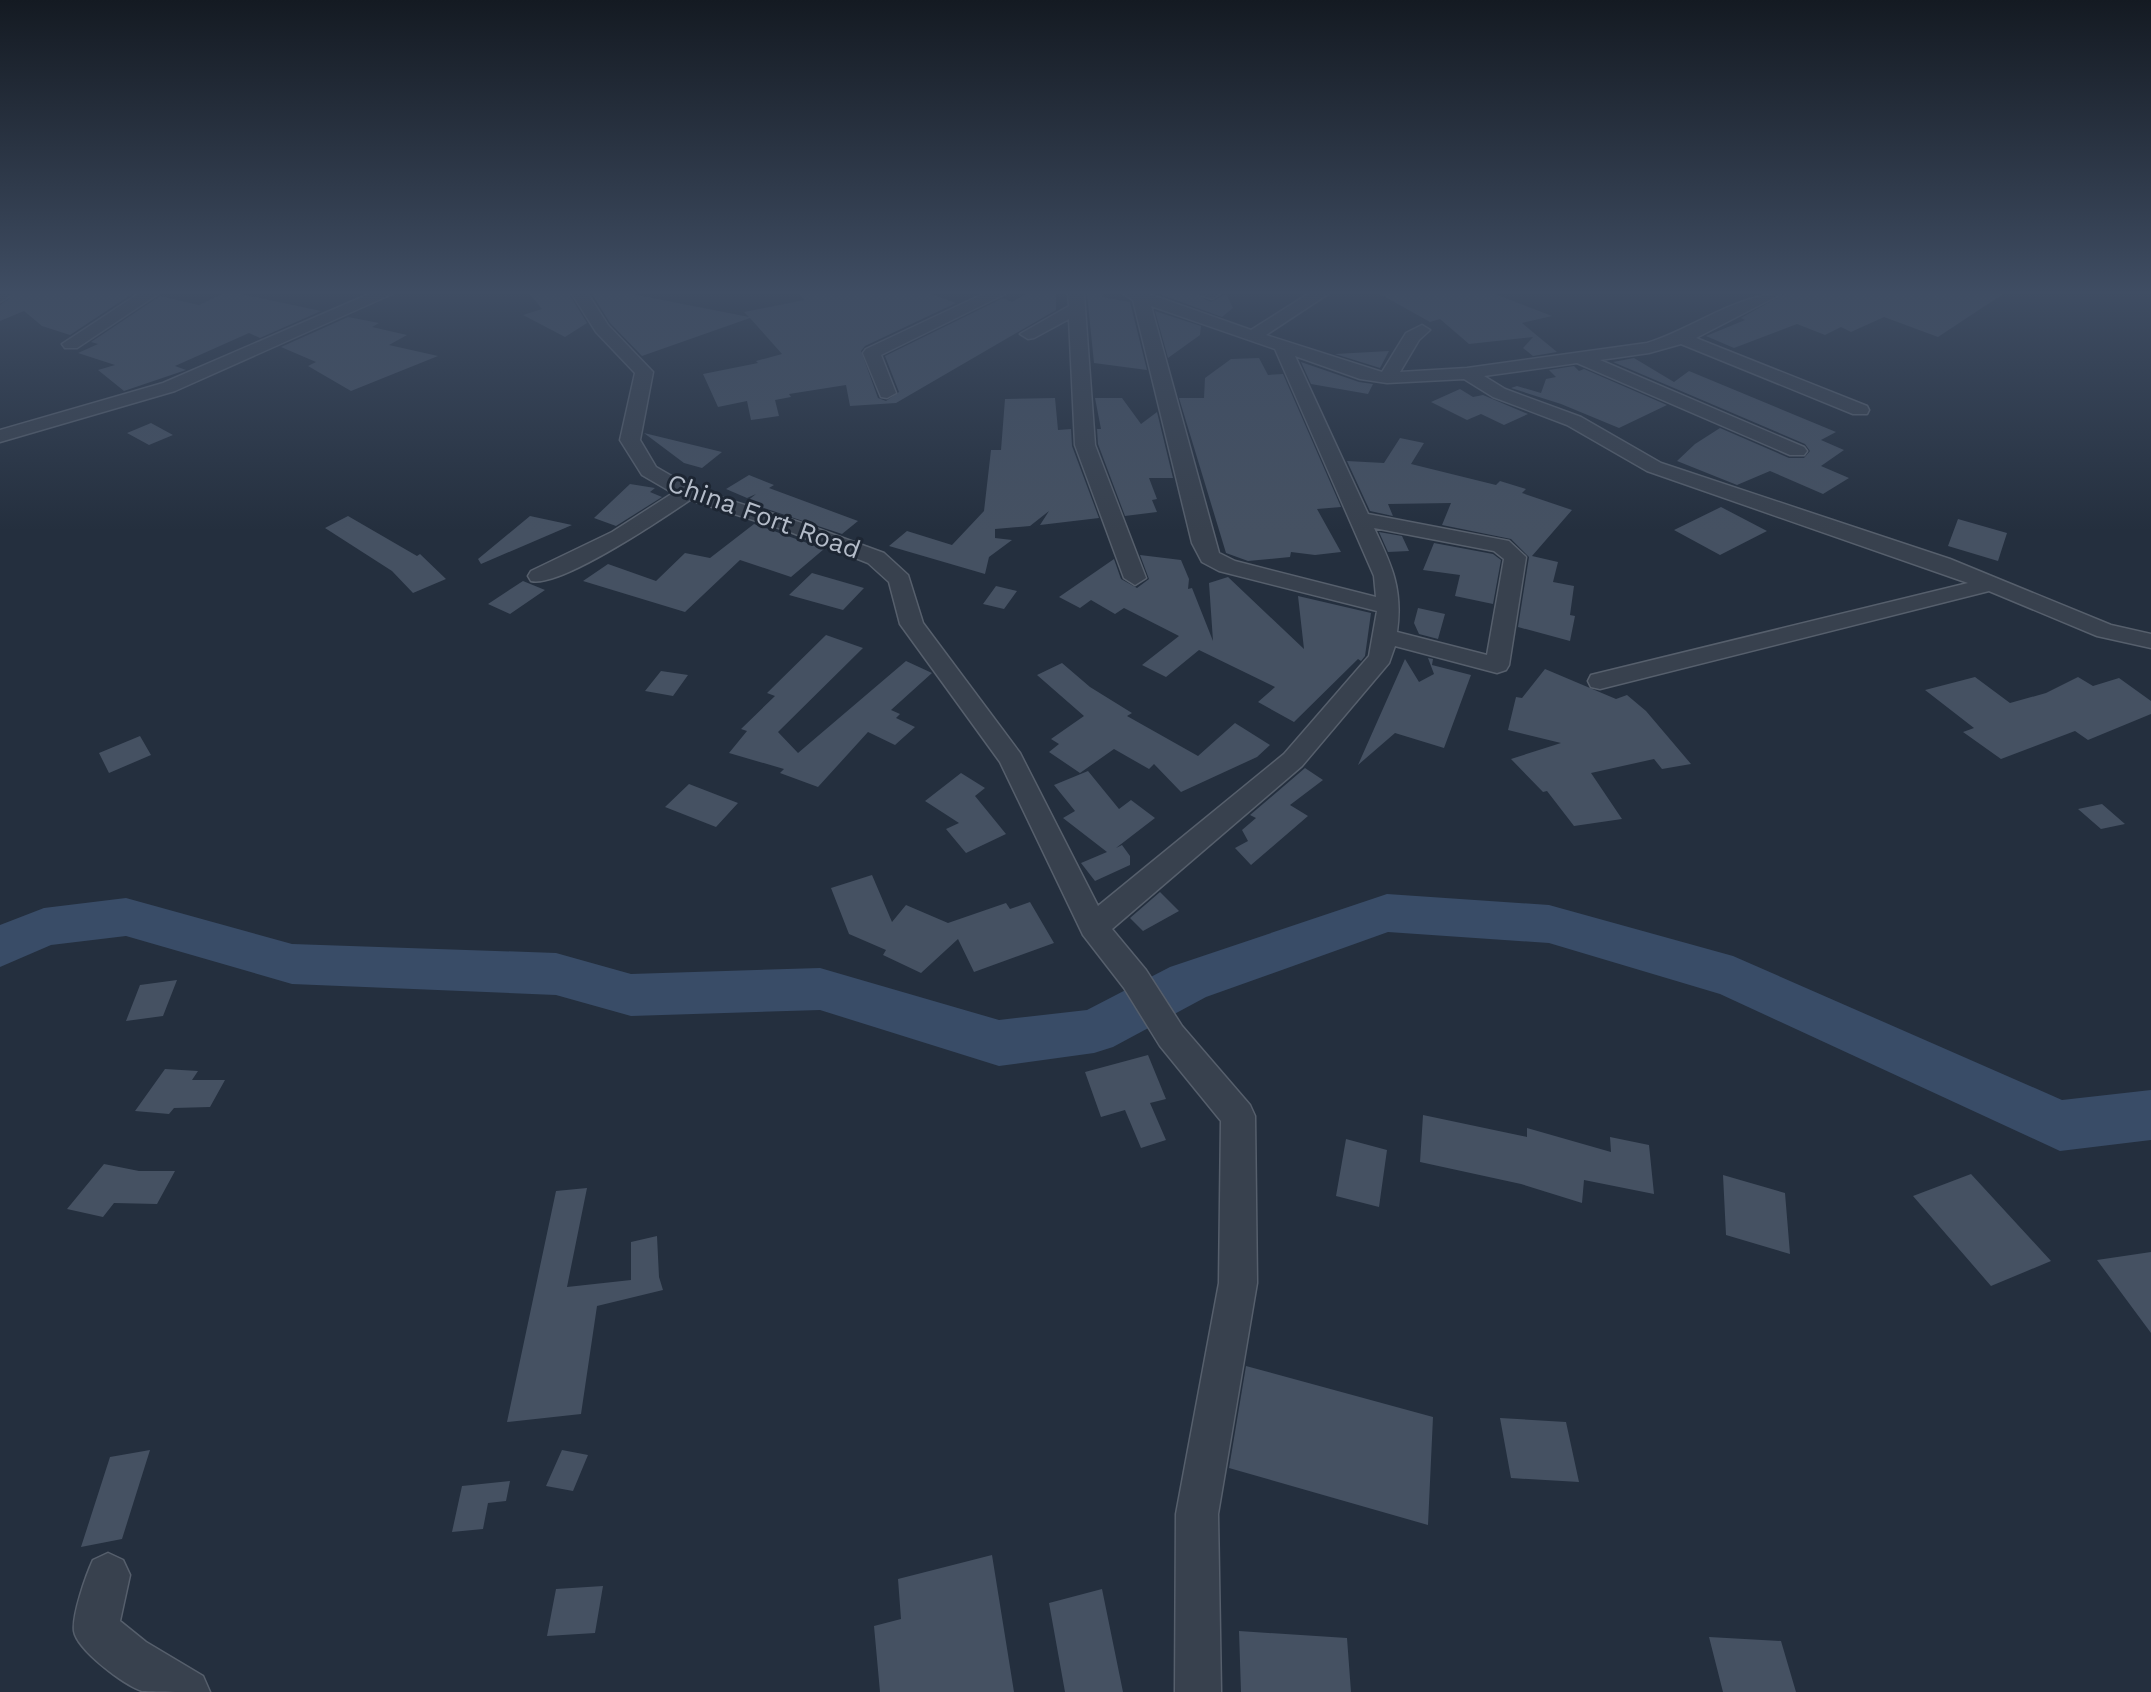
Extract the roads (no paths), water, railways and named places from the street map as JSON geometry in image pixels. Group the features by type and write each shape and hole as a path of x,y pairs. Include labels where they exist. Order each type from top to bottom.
{"street":[{"path":"0,436 169,387 201,373"},
{"name":"China Fort Road","path":"644,373 630,440 649,471 687,493 795,527 876,558 900,580 912,624 1011,759 1094,927 1135,979 1171,1036 1238,1116 1238,1283 1197,1514 1198,1692"},
{"path":"879,373 887,393"},
{"path":"1080,373 1085,445 1135,578"},
{"path":"1157,373 1203,543 1210,557 1245,572 1389,607"},
{"path":"1094,927 1293,760 1381,658 1389,607 1385,576 1293,373"},
{"path":"1360,373 1387,378 1467,373 1499,393 1574,421 1654,467 1942,564 2105,631 2151,641"},
{"path":"1387,378 1390,373"},
{"path":"1614,373 1797,451"},
{"path":"1768,373 1860,410"},
{"path":"539,576 620,537 687,493"},
{"path":"1361,519 1501,546 1515,557 1497,665 1383,636"},
{"path":"1600,681 1991,584"},
{"path":"108,1575 96,1630 130,1658 187,1692"}],"waterway":[{"path":"0,947 44,927 126,917 292,964 556,974 631,995 820,989 999,1043 1094,1031 1188,982 1387,913 1549,924 1733,977 2060,1126 2151,1115"}]}
